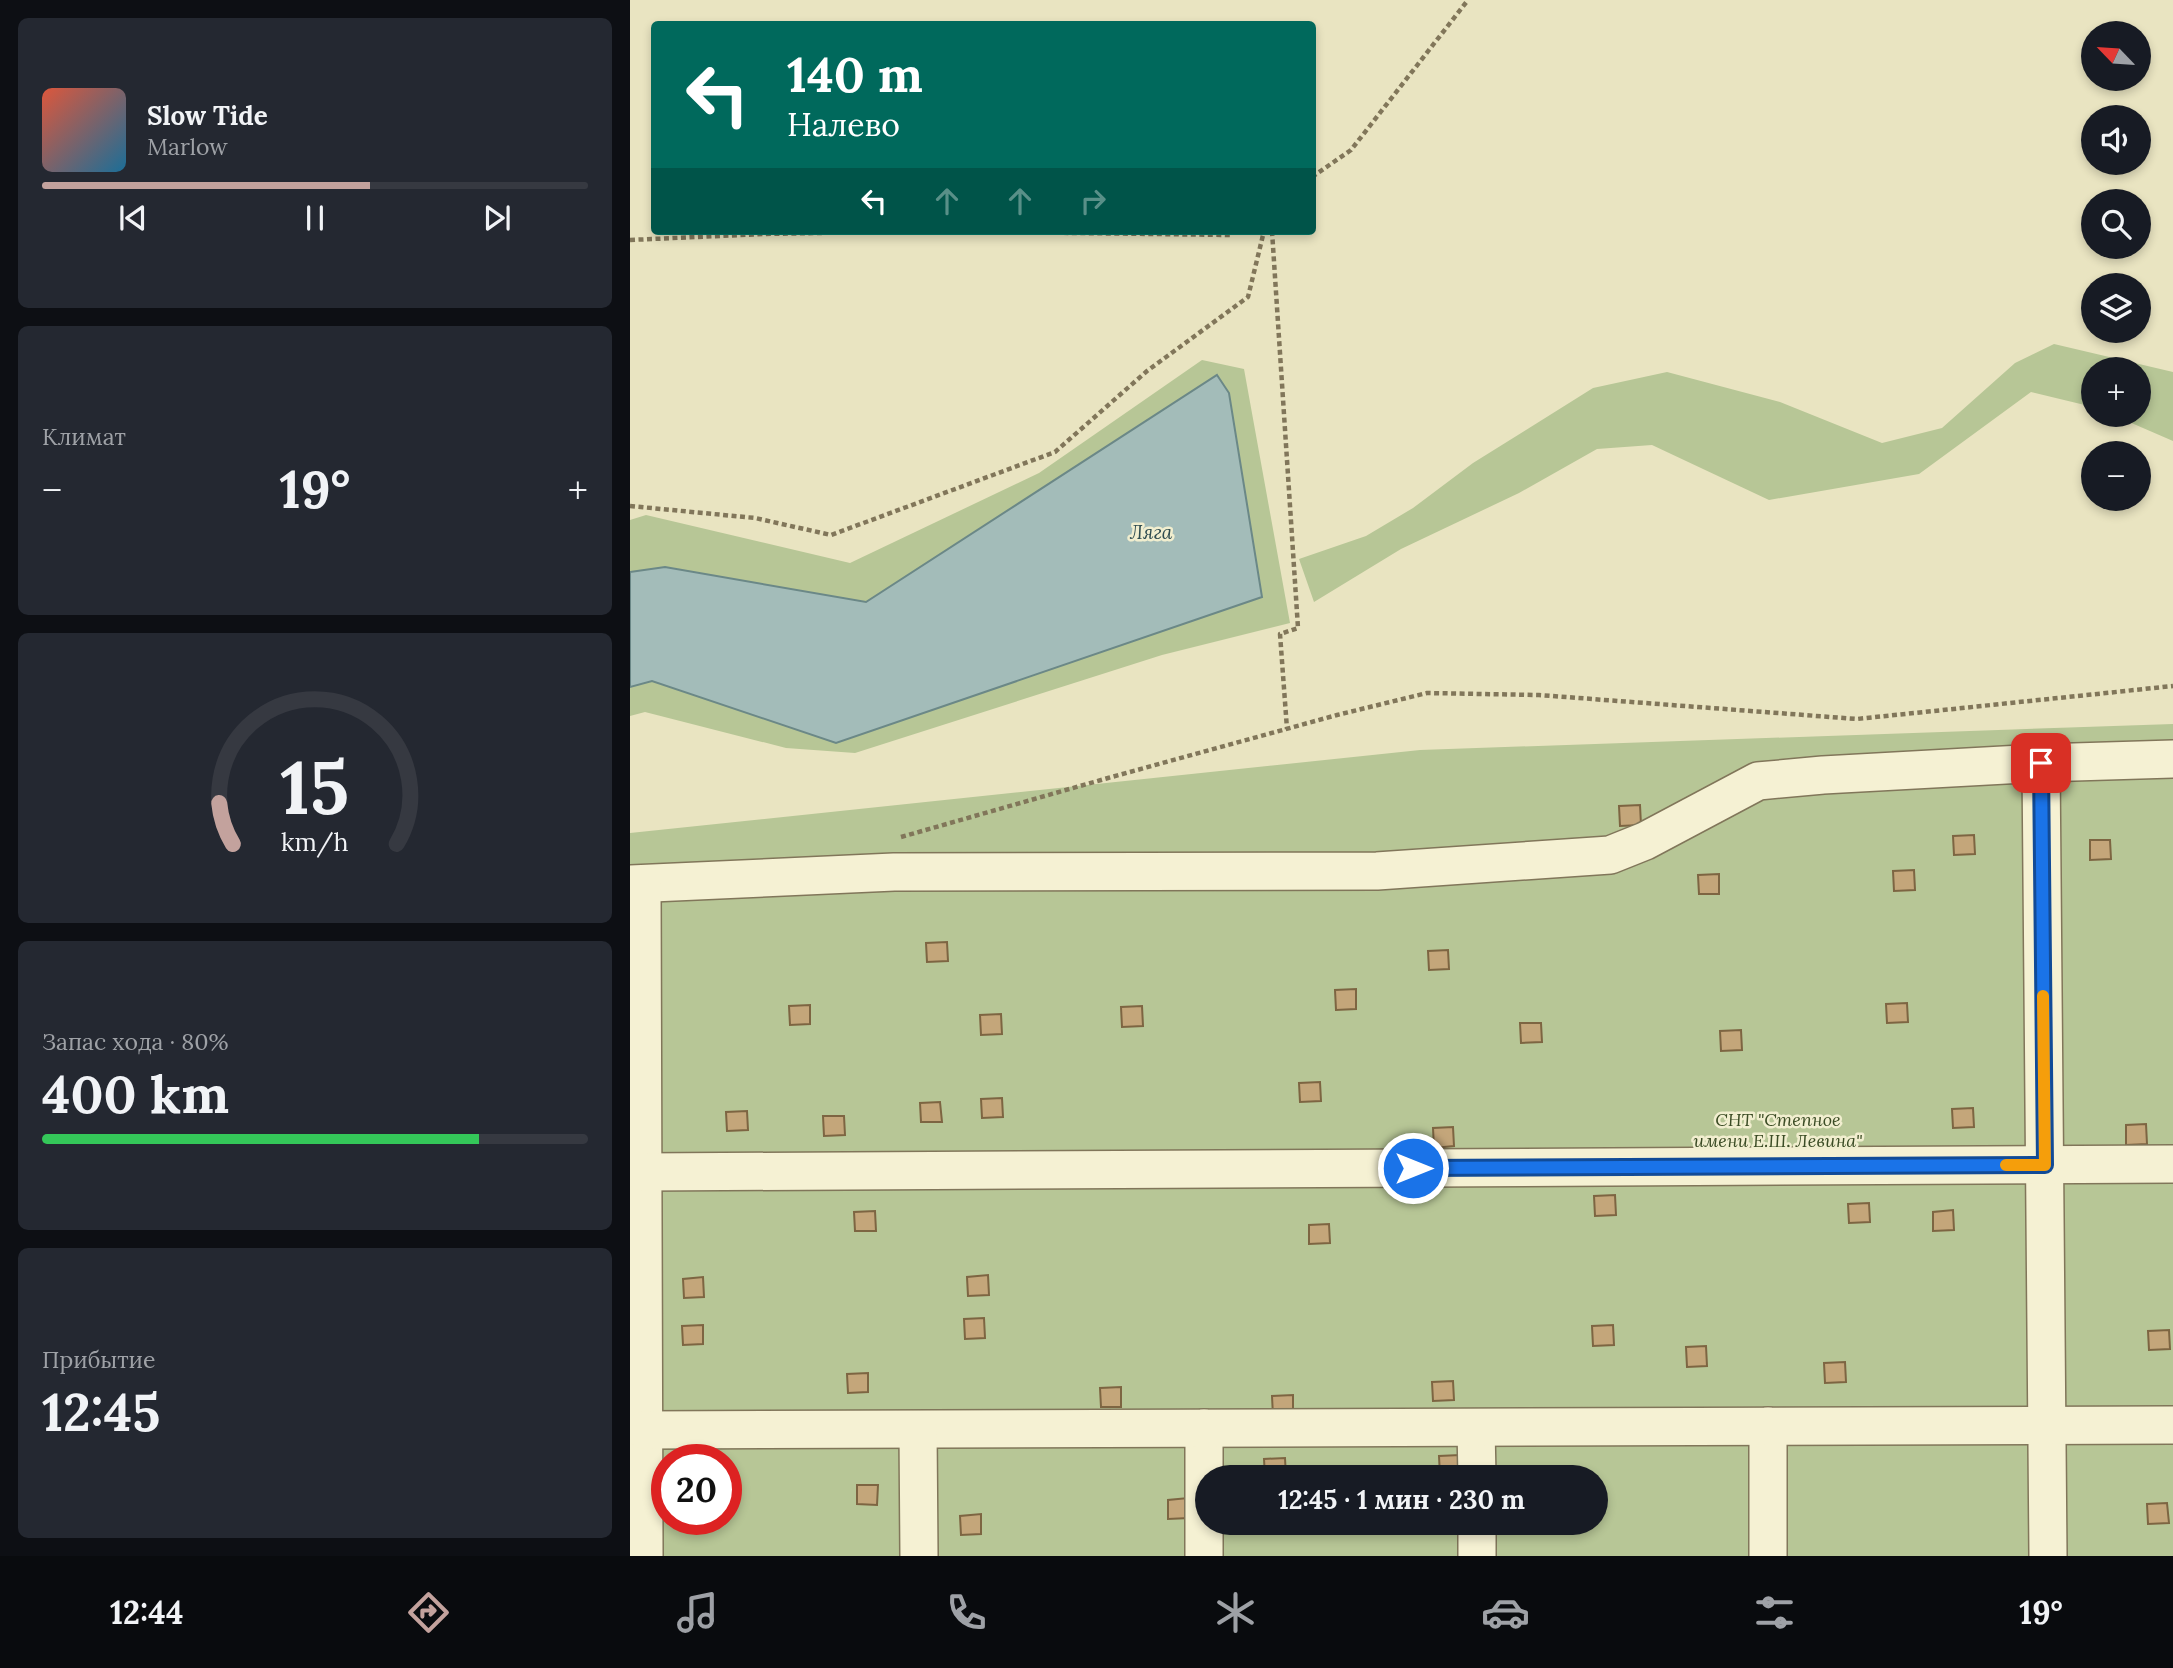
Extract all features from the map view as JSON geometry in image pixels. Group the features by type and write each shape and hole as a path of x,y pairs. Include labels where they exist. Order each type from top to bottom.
{"street":[{"path":"645,1556 643,1171 636,885 894,872 1377,870 1609,855 1645,841 1758,781 2041,763 2173,760"},
{"path":"2041,763 2048,1556"},
{"path":"643,1171 2173,1164"},
{"path":"644,1430 2173,1425"},
{"path":"1768,1426 1768,1556"},
{"path":"1476,1427 1477,1465"},
{"path":"1204,1428 1204,1556"},
{"path":"918,1430 919,1556"},
{"path":"1477,1535 1477,1556"}],"path":[{"path":"1316,174 1351,149 1468,0"},
{"path":"630,240 742,235"},
{"path":"630,506 755,518 831,535 1055,452 1147,371 1248,298 1263,235"},
{"path":"1272,235 1298,628 1280,634 1287,729"},
{"path":"889,840 1287,729 1427,693 1539,695 1857,719 2173,686"}],"green space":[{"path":"2054,344 2109,357 2081,357 2081,404 2031,392 1919,474 1769,500 1652,445 1597,449 1519,493 1401,549 1314,602 1299,559 1366,536 1413,508 1473,463 1593,388 1667,372 1780,402 1882,443 1942,428 2015,363"},
{"path":"1202,360 1244,369 1290,623 1162,655 855,753 786,748 645,712 630,716 630,687 652,681 836,743 1217,376 866,602 665,567 630,572 630,520 646,515 850,563 1039,473"},
{"path":"2151,367 2173,372 2173,441 2141,427 2151,427"},
{"name":"СНТ \"Степное имени Е.Ш. Левина\"","path":"2173,724 2173,1556 630,1556 630,833 1420,750"}],"water":[{"name":"Ляга","path":"1217,375 1229,393 1262,597 836,743 652,681 630,687 630,572 665,567 866,602"}],"building":[{"path":"1640,805 1641,825 1620,826 1619,806"},
{"path":"1974,835 1975,854 1954,855 1953,836"},
{"path":"2090,840 2110,840 2111,859 2090,860"},
{"path":"1914,870 1915,890 1894,891 1893,871"},
{"path":"1719,874 1719,894 1699,894 1698,875"},
{"path":"947,942 948,961 927,962 926,943"},
{"path":"1448,950 1449,969 1429,970 1428,951"},
{"path":"1356,989 1356,1009 1336,1010 1335,990"},
{"path":"1907,1003 1908,1022 1887,1023 1886,1004"},
{"path":"810,1005 810,1024 790,1025 789,1006"},
{"path":"1142,1006 1143,1026 1122,1027 1121,1007"},
{"path":"1001,1014 1002,1034 981,1035 980,1015"},
{"path":"1520,1023 1541,1023 1542,1042 1521,1043"},
{"path":"1741,1030 1742,1050 1721,1051 1720,1031"},
{"path":"1320,1082 1321,1101 1300,1102 1299,1083"},
{"path":"1002,1098 1003,1117 982,1118 981,1099"},
{"path":"940,1102 942,1122 921,1122 920,1103"},
{"path":"1973,1108 1974,1127 1953,1128 1952,1109"},
{"path":"747,1111 748,1130 727,1131 726,1112"},
{"path":"823,1116 844,1116 845,1135 824,1136"},
{"path":"2146,1124 2147,1144 2126,1145 2126,1125"},
{"path":"1453,1127 1454,1146 1434,1148 1433,1128"},
{"path":"1615,1195 1616,1215 1595,1216 1594,1196"},
{"path":"1869,1203 1870,1222 1849,1223 1848,1204"},
{"path":"1953,1210 1954,1230 1933,1231 1933,1212"},
{"path":"875,1211 876,1231 855,1231 854,1212"},
{"path":"1329,1224 1330,1243 1309,1244 1309,1225"},
{"path":"988,1275 989,1295 968,1296 967,1277"},
{"path":"703,1277 704,1297 684,1298 683,1279"},
{"path":"984,1318 985,1338 965,1339 964,1319"},
{"path":"703,1325 703,1344 683,1345 682,1326"},
{"path":"1613,1325 1614,1345 1593,1346 1592,1326"},
{"path":"2169,1330 2170,1349 2149,1350 2148,1331"},
{"path":"1706,1346 1707,1366 1687,1367 1686,1347"},
{"path":"1845,1362 1846,1382 1825,1383 1824,1363"},
{"path":"868,1373 868,1392 848,1393 847,1374"},
{"path":"1453,1381 1454,1400 1433,1401 1432,1382"},
{"path":"1121,1387 1121,1407 1101,1407 1100,1388"},
{"path":"1293,1395 1293,1415 1273,1416 1272,1396"},
{"path":"1460,1455 1460,1465 1439,1465 1439,1456"},
{"path":"1285,1458 1285,1465 1264,1465 1264,1459"},
{"path":"857,1485 878,1485 877,1505 857,1504"},
{"path":"1188,1498 1189,1518 1168,1519 1168,1500"},
{"path":"2167,1503 2169,1523 2148,1524 2147,1504"},
{"path":"981,1514 981,1534 961,1535 960,1516"}],"slow traffic":[{"path":"2006,1165 2045,1165 2043,996"}],"route":[{"path":"1413,1168 2045,1165 2041,763"}]}
